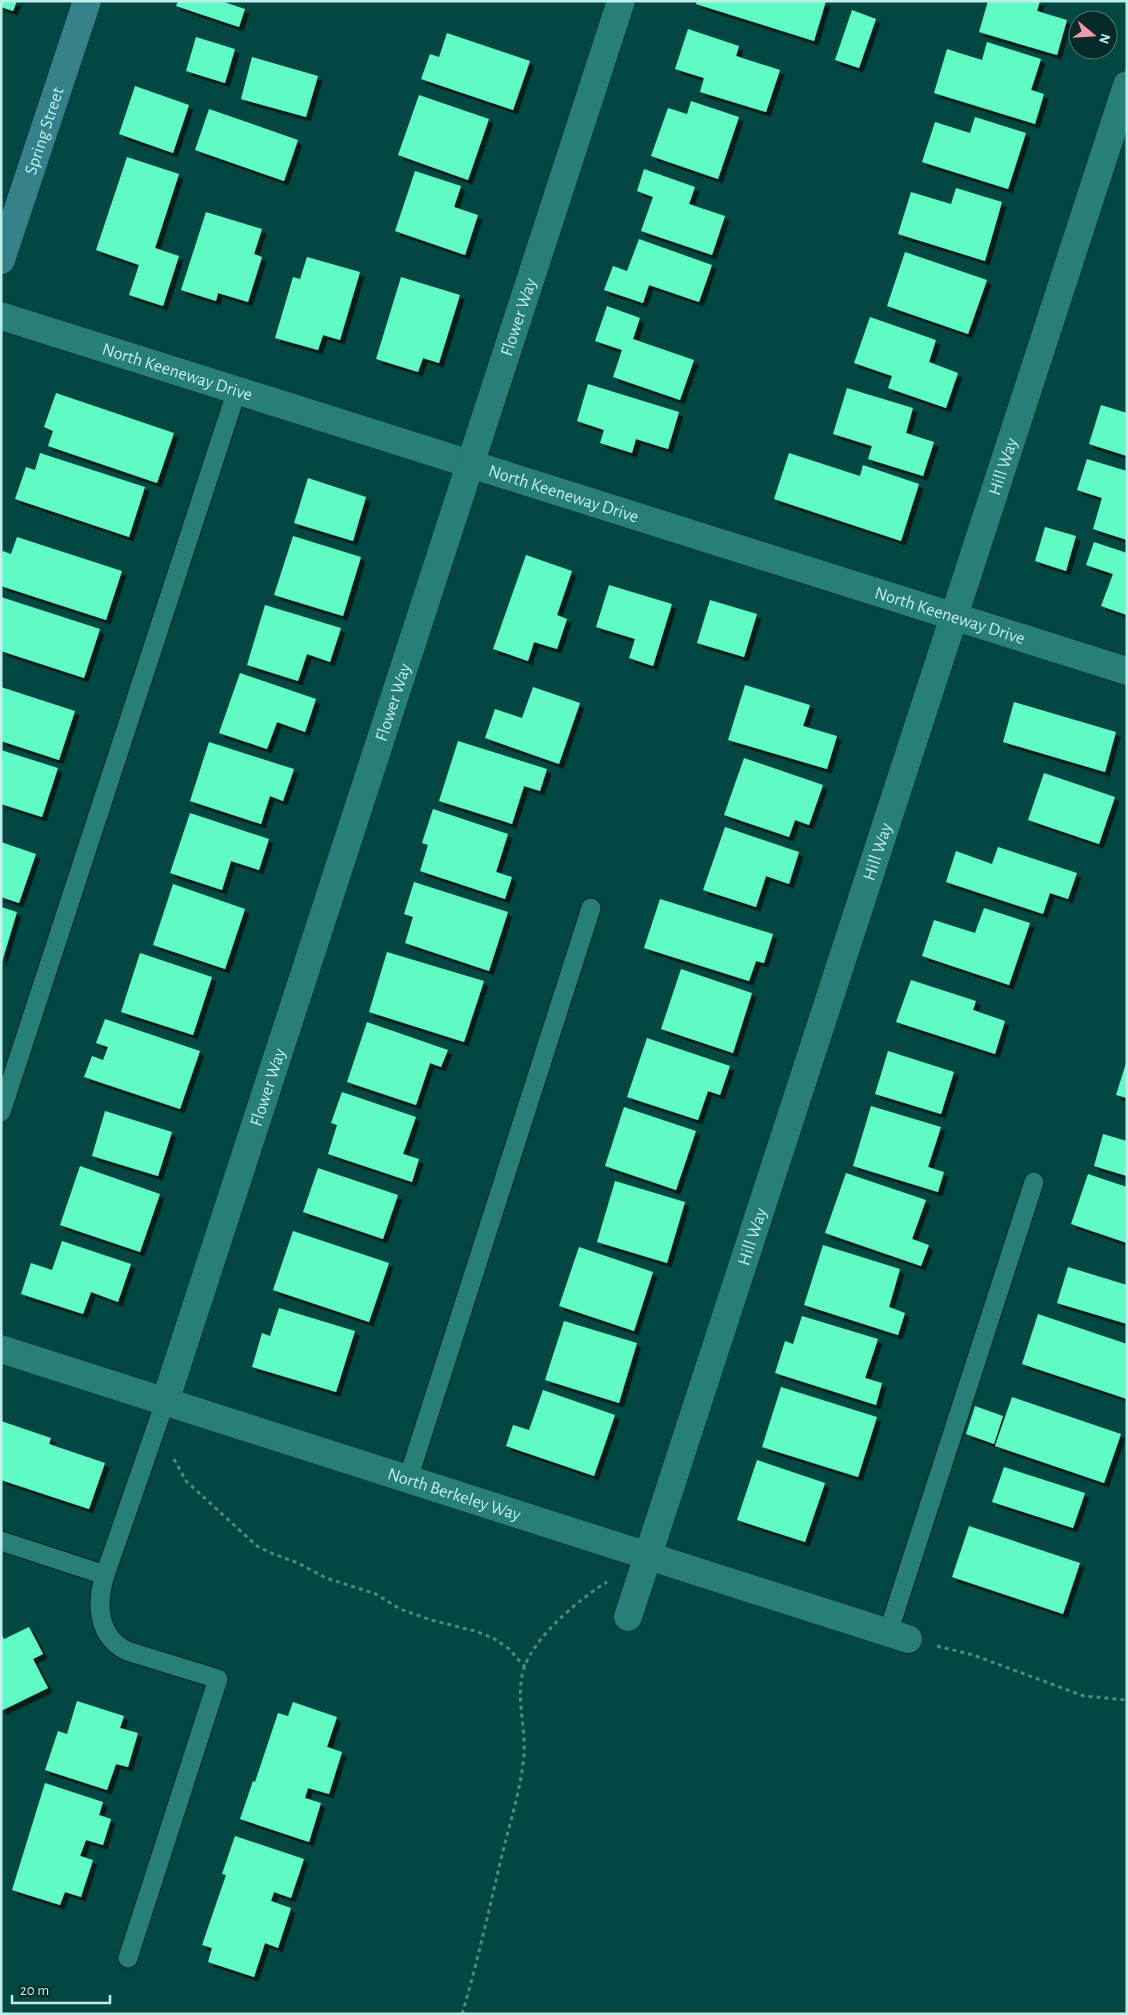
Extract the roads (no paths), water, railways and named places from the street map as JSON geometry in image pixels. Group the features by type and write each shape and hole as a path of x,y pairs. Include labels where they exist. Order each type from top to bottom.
{"street":[{"name":"Spring Street","path":"1,260 87,1"},
{"name":"Flower Way","path":"165,1402 621,1"},
{"name":"Hill Way","path":"628,1617 1127,85"},
{"name":"North Keeneway Drive","path":"1,316 1127,671"},
{"name":"North Berkeley Way","path":"1,1349 898,1636"}],"lane":[{"path":"1,1112 237,390"},
{"path":"408,1480 591,908"},
{"path":"898,1636 1034,1182"},
{"path":"128,1958 218,1680 127,1651 117,1646 108,1634 98,1604 105,1575 165,1402"},
{"path":"1,1541 105,1575"}]}
